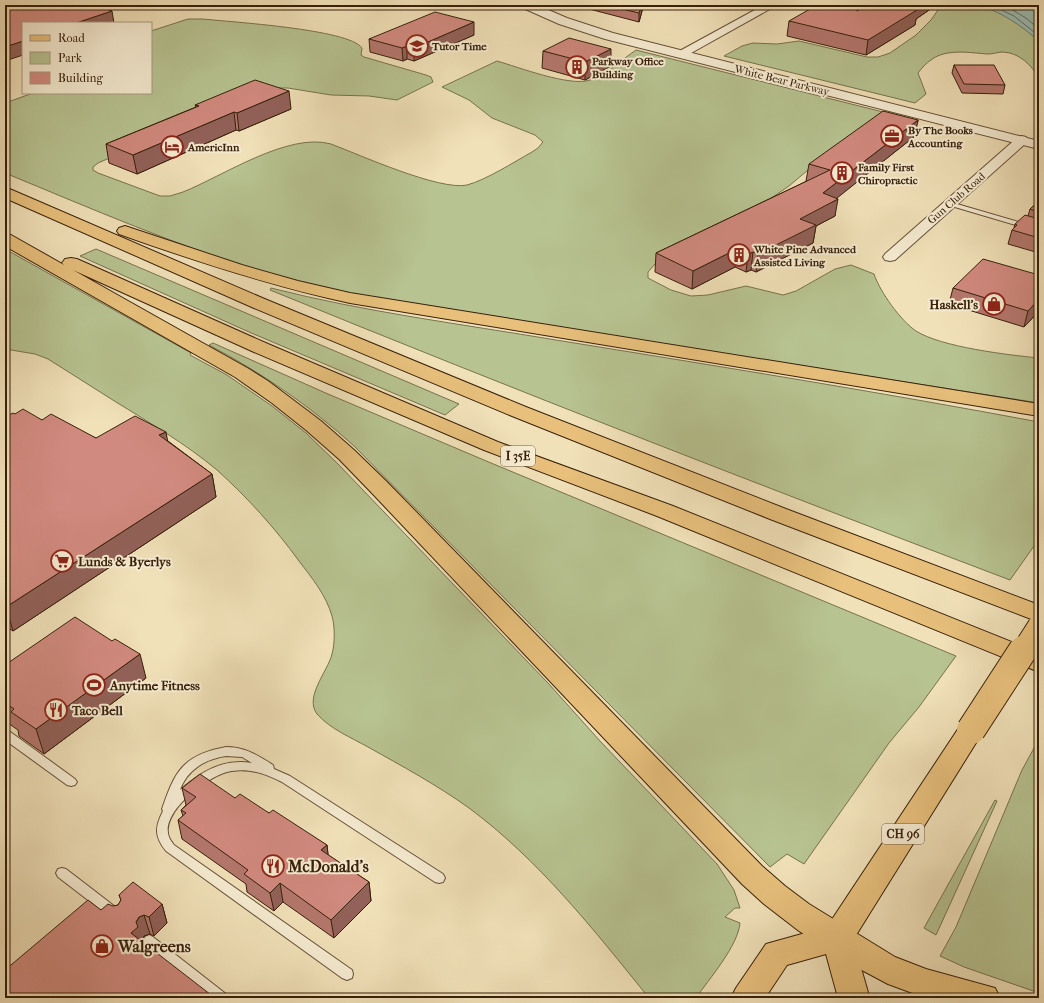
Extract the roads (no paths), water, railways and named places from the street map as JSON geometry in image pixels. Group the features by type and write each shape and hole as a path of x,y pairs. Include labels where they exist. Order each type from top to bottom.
{"main road":[{"path":"5,188 231,268 326,293 426,311 1039,410"},
{"path":"5,192 238,294 478,394 751,503 1039,614"},
{"name":"I 35E","path":"5,231 194,319 491,446 664,511 1039,663"},
{"path":"5,240 242,373 278,397 313,424 346,453 761,885 792,911 882,965 904,976 984,998"},
{"name":"CH 96","path":"837,938 1039,626"},
{"path":"747,998 777,954 837,938"},
{"path":"837,938 853,996 851,998"}],"street":[{"name":"White Bear Parkway","path":"527,5 555,18 593,32 1039,145"},
{"path":"680,55 772,5"},
{"name":"Gun Club Road","path":"890,257 1022,140"}],"lane":[{"path":"950,204 1039,230"},
{"path":"5,734 72,782"},
{"path":"347,974 166,844 162,832 163,820 182,774 194,763 216,754 230,752 243,753 286,778 438,878"},
{"path":"166,814 194,785 210,774 223,768 237,766 253,767 267,770 286,778"},
{"path":"62,873 119,918"},
{"path":"149,940 221,998"}],"water":[{"path":"978,5 1039,5 1039,41 1025,30 995,11"}],"place":[{"name":"Tutor Time","path":"417,46"},
{"name":"Parkway Office Building","path":"577,67"},
{"name":"By The Books Accounting","path":"892,136"},
{"name":"AmericInn","path":"172,147"},
{"name":"Family First Chiropractic","path":"842,173"},
{"name":"White Pine Advanced Assisted Living","path":"739,255"},
{"name":"Haskell's","path":"994,304"},
{"name":"Lunds & Byerlys","path":"62,561"},
{"name":"Anytime Fitness","path":"94,685"},
{"name":"Taco Bell","path":"56,710"},
{"name":"McDonald's","path":"273,866"},
{"name":"Walgreens","path":"102,946"}]}
